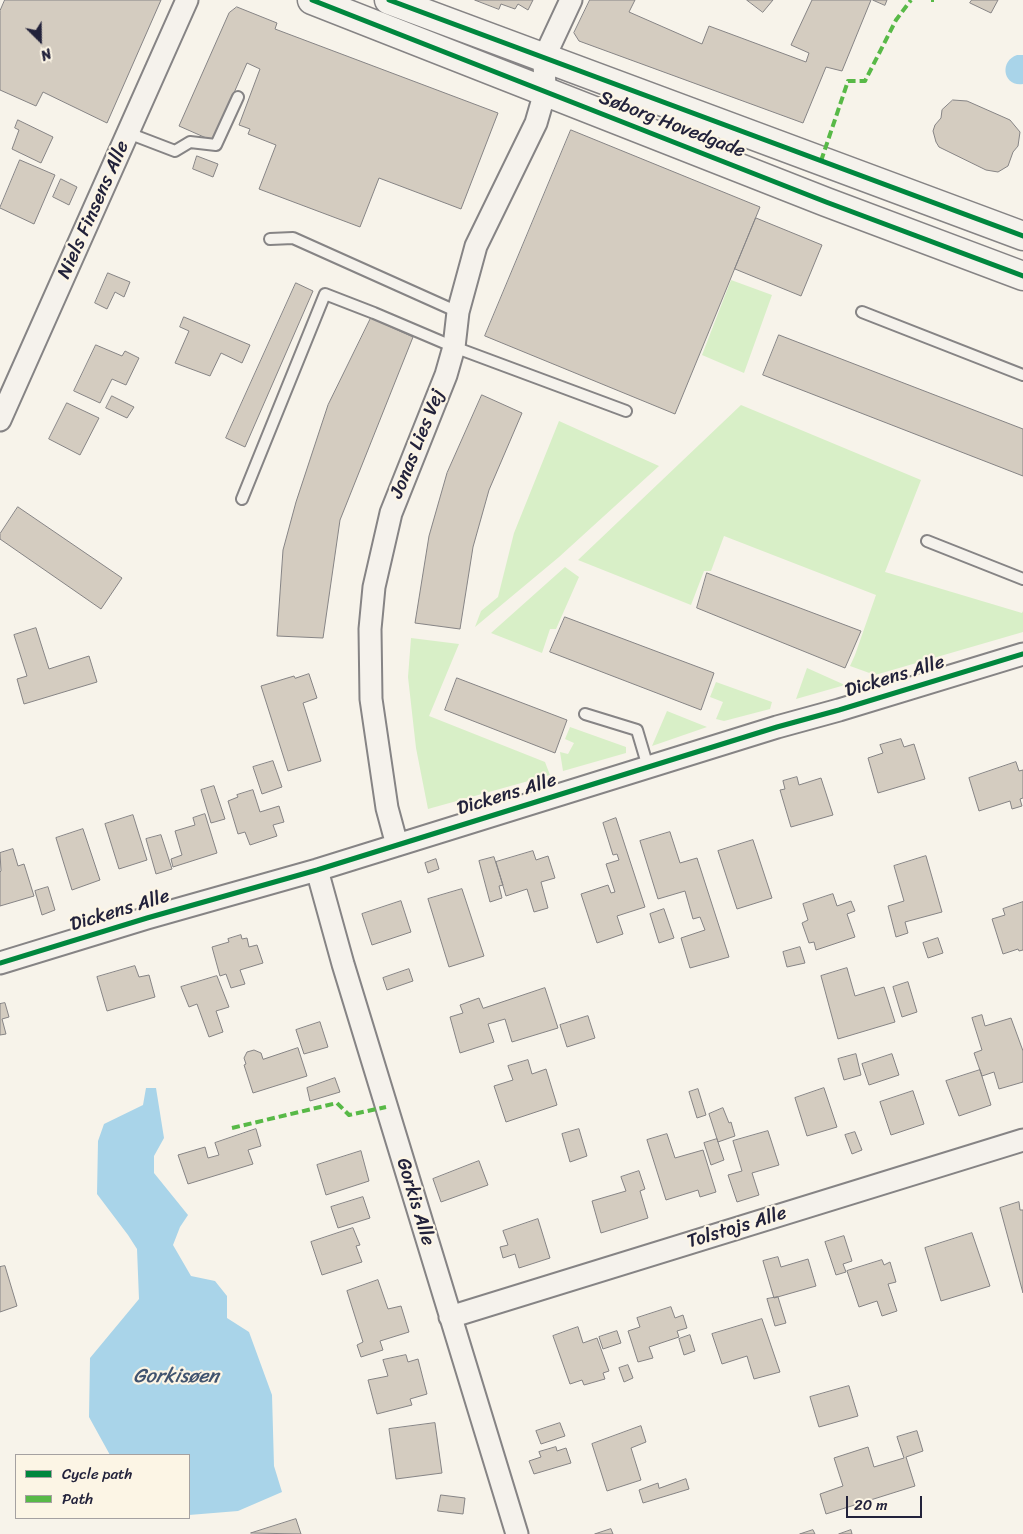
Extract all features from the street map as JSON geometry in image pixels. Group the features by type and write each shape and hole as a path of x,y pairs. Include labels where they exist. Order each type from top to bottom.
{"street":[{"name":"Niels Finsens Alle","path":"0,420 187,0"},
{"name":"Søborg Hovedgade","path":"312,0 545,92 1019,266"},
{"name":"Søborg Hovedgade","path":"389,0 1023,236"},
{"path":"544,58 571,0"},
{"name":"Jonas Lies Vej","path":"397,845 387,808 371,699 370,629 374,588 391,513 446,375 454,347 458,312 476,246 536,123 545,92 544,58"},
{"name":"Dickens Alle","path":"0,963 146,918 317,870 777,727 1023,654"},
{"name":"Gorkis Alle","path":"317,870 343,964 517,1534"},
{"name":"Tolstojs Alle","path":"450,1316 1023,1140"}],"lane":[{"path":"128,133 175,151 190,142 216,145 238,97"},
{"path":"270,239 293,238 458,312"},
{"path":"242,499 325,294 454,347 626,411"},
{"path":"862,312 1023,375"},
{"path":"927,541 1023,580"},
{"path":"585,714 637,730 648,767"}],"green space":[{"path":"731,280 772,295 744,373 702,355"},
{"path":"741,405 921,480 885,572 1022,613 1023,611 1023,632 875,675 850,666 876,595 724,536 711,571 704,571 691,605 578,560"},
{"path":"559,421 659,466 559,557 475,627 481,611 498,597 514,533"},
{"path":"565,567 579,577 556,629 550,629 542,653 491,633"},
{"path":"411,638 459,644 429,716 545,762 550,775 428,809 416,748 408,677"},
{"path":"807,668 845,685 796,699"},
{"path":"716,682 772,702 770,709 724,721 716,719 723,702 710,697"},
{"path":"667,711 707,727 652,746"},
{"path":"570,727 626,747 626,753 563,771 560,752 568,754 574,743 565,739"}],"water":[{"path":"1017,55 1023,55 1023,84 1011,82 1006,73 1008,62"},
{"name":"Gorkisøen","path":"146,1088 156,1088 164,1138 154,1156 154,1173 188,1215 180,1227 173,1245 191,1276 215,1281 227,1296 227,1318 249,1332 272,1395 274,1466 282,1492 238,1511 190,1515 190,1454 109,1454 89,1417 90,1358 139,1299 137,1249 97,1194 98,1141 104,1124 143,1105"}],"building":[{"path":"5,0 161,0 107,123 43,92 36,106 0,90 0,11"},
{"path":"475,0 533,0 528,10 518,4 515,9 501,4 499,9"},
{"path":"590,0 635,0 629,12 702,44 709,26 806,62 809,53 791,45 812,0 871,0 842,71 826,67 803,123 579,41 574,33"},
{"path":"747,0 773,0 763,12"},
{"path":"873,0 887,0 885,5"},
{"path":"972,0 998,0 991,13 970,3"},
{"path":"237,7 277,23 275,29 498,113 461,209 379,178 360,227 259,189 276,145 248,134 250,129 239,125 260,69 247,63 213,141 179,126 229,13"},
{"path":"953,100 967,101 1010,120 1020,132 1018,146 1013,152 1008,166 998,172 986,170 939,147 933,131 941,118 942,110"},
{"path":"18,120 53,137 41,163 12,149 19,130 15,128"},
{"path":"571,130 760,207 675,414 485,336"},
{"path":"197,156 218,164 213,177 193,169"},
{"path":"20,160 55,175 34,224 0,208"},
{"path":"61,179 77,187 69,205 53,197"},
{"path":"756,218 822,245 801,296 735,269"},
{"path":"108,273 130,282 124,297 115,292 107,309 95,303"},
{"path":"296,283 313,291 245,447 226,438"},
{"path":"184,317 250,345 242,363 221,353 210,376 175,363 189,331 180,327"},
{"path":"371,318 413,337 340,520 323,638 277,636 283,550 296,502 328,405"},
{"path":"779,335 1023,429 1023,476 763,375"},
{"path":"96,345 122,356 125,351 139,358 126,385 112,379 100,403 74,391"},
{"path":"482,395 522,413 489,490 473,547 460,629 415,623 429,536 447,473"},
{"path":"112,396 134,407 127,418 106,408"},
{"path":"67,403 99,418 80,455 49,439"},
{"path":"18,507 122,578 101,609 0,539 0,534"},
{"path":"707,573 861,631 845,668 697,608"},
{"path":"565,617 714,673 701,710 550,652"},
{"path":"36,628 49,669 89,656 97,682 24,704 17,679 27,676 14,635"},
{"path":"309,674 317,698 303,703 321,761 288,771 261,686 294,676 295,678"},
{"path":"457,678 567,720 555,753 445,710"},
{"path":"901,739 904,747 914,744 925,779 878,793 868,758 883,753 880,745"},
{"path":"273,761 282,787 262,794 253,767"},
{"path":"1016,762 1019,771 1023,770 1023,798 1020,799 1022,806 1012,809 1010,801 979,811 969,778"},
{"path":"797,777 799,785 821,778 833,815 791,827 780,790 785,789 783,781"},
{"path":"214,786 225,819 211,823 201,790"},
{"path":"253,790 260,812 279,806 284,822 273,825 277,836 250,845 245,832 238,834 228,801 238,797 237,795"},
{"path":"205,814 217,853 173,867 171,859 182,855 175,831 195,825 193,818"},
{"path":"133,815 147,860 119,869 105,824"},
{"path":"616,818 645,907 617,916 623,934 597,943 581,894 608,885 611,893 615,892 606,864 619,860 617,854 613,855 603,823"},
{"path":"83,829 100,880 72,890 56,838"},
{"path":"670,832 680,863 697,858 729,957 690,968 681,938 705,930 700,917 693,919 685,891 658,899 640,841"},
{"path":"161,835 172,869 156,874 146,839"},
{"path":"753,840 772,898 737,909 718,851"},
{"path":"13,849 18,866 24,864 34,896 0,906 0,853"},
{"path":"533,851 536,860 548,856 555,878 541,882 548,908 534,912 527,889 506,896 496,862"},
{"path":"926,856 942,912 905,922 908,933 896,937 888,906 904,901 894,866"},
{"path":"494,857 503,885 499,886 502,898 490,902 479,861"},
{"path":"436,859 439,869 428,873 425,863"},
{"path":"48,887 55,910 42,915 35,891"},
{"path":"462,889 484,956 449,967 428,899"},
{"path":"833,894 837,906 851,901 855,911 847,914 855,937 816,950 814,942 809,943 802,923 808,920 803,904"},
{"path":"401,901 411,932 372,945 362,914"},
{"path":"1023,902 1023,950 1019,951 1018,949 1003,954 992,919 1005,915 1003,909"},
{"path":"664,909 674,938 659,943 650,914"},
{"path":"241,935 242,939 247,938 249,947 257,945 263,963 240,970 245,984 231,988 226,974 220,976 212,947 229,942 228,939"},
{"path":"938,938 943,953 928,958 923,943"},
{"path":"800,947 805,963 787,967 783,952"},
{"path":"135,966 139,977 149,975 155,997 107,1011 97,977"},
{"path":"847,968 855,996 884,987 895,1022 838,1039 821,976"},
{"path":"409,969 413,981 387,990 383,978"},
{"path":"217,976 229,1007 216,1011 223,1032 209,1037 197,1004 189,1007 181,987"},
{"path":"908,982 917,1012 902,1017 893,987"},
{"path":"545,988 558,1028 512,1042 505,1019 488,1024 494,1042 460,1053 450,1017 463,1013 460,1005 479,998 483,1008"},
{"path":"5,1003 9,1017 2,1019 6,1034 0,1035 0,1004"},
{"path":"982,1015 985,1026 1011,1018 1023,1051 1023,1082 999,1089 994,1072 982,1076 974,1053 982,1050 972,1018"},
{"path":"588,1016 595,1038 567,1047 560,1025"},
{"path":"320,1022 328,1047 304,1054 296,1030"},
{"path":"298,1048 307,1076 253,1093 244,1065 246,1064 244,1058 247,1052 254,1050 261,1053 263,1059"},
{"path":"856,1054 861,1075 844,1080 838,1059"},
{"path":"892,1054 899,1075 869,1085 862,1064"},
{"path":"528,1060 532,1074 546,1069 557,1105 506,1122 494,1086 513,1080 508,1066"},
{"path":"980,1070 991,1105 959,1116 946,1081"},
{"path":"335,1078 340,1092 310,1101 307,1088"},
{"path":"824,1088 837,1127 807,1136 795,1098"},
{"path":"698,1089 706,1115 697,1118 689,1092"},
{"path":"913,1091 924,1124 891,1135 880,1102"},
{"path":"723,1108 729,1123 731,1122 735,1136 718,1142 709,1114"},
{"path":"256,1129 261,1146 248,1150 253,1164 188,1184 178,1155 205,1147 208,1158 219,1155 215,1143"},
{"path":"579,1129 587,1156 570,1162 562,1134"},
{"path":"768,1131 779,1165 752,1173 759,1195 737,1202 728,1175 742,1171 733,1141"},
{"path":"855,1132 862,1150 852,1154 845,1135"},
{"path":"667,1134 675,1158 703,1150 716,1192 700,1197 698,1190 666,1200 647,1140"},
{"path":"717,1139 724,1160 711,1165 704,1143"},
{"path":"361,1151 369,1181 326,1195 317,1165"},
{"path":"479,1161 488,1185 441,1202 433,1179"},
{"path":"639,1171 645,1189 640,1191 648,1218 601,1233 592,1201 626,1191 621,1177"},
{"path":"363,1197 370,1218 338,1228 331,1207"},
{"path":"1019,1202 1020,1210 1023,1210 1023,1293 1000,1208"},
{"path":"538,1219 550,1258 519,1268 515,1254 503,1258 500,1247 508,1245 503,1231"},
{"path":"353,1228 360,1245 356,1246 362,1262 322,1275 311,1242"},
{"path":"972,1233 990,1286 941,1301 925,1248"},
{"path":"844,1236 852,1261 843,1264 846,1272 836,1275 825,1242"},
{"path":"778,1257 781,1267 808,1259 816,1286 774,1298 763,1261"},
{"path":"882,1260 884,1265 890,1262 896,1282 888,1284 897,1311 882,1316 877,1301 859,1307 847,1271"},
{"path":"5,1266 17,1306 0,1312 0,1267"},
{"path":"378,1280 388,1309 401,1306 409,1332 380,1341 383,1350 361,1357 357,1345 363,1342 347,1291"},
{"path":"778,1297 786,1323 775,1326 767,1299"},
{"path":"671,1307 675,1318 683,1315 687,1328 677,1331 679,1337 649,1347 653,1358 638,1362 628,1331 640,1327 637,1318"},
{"path":"762,1319 780,1372 754,1379 747,1356 722,1364 712,1334"},
{"path":"578,1327 583,1343 597,1338 609,1371 603,1373 605,1379 584,1385 582,1380 570,1384 553,1336"},
{"path":"617,1331 621,1343 603,1349 599,1337"},
{"path":"690,1335 695,1351 684,1355 679,1339"},
{"path":"406,1355 408,1362 418,1359 427,1394 410,1399 412,1405 377,1414 368,1380 388,1376 383,1360"},
{"path":"628,1365 633,1378 624,1382 619,1368"},
{"path":"849,1386 858,1416 819,1427 810,1397"},
{"path":"435,1423 442,1473 396,1479 389,1429"},
{"path":"560,1423 565,1436 541,1444 536,1431"},
{"path":"641,1426 646,1442 631,1448 641,1480 607,1491 592,1444"},
{"path":"917,1431 923,1451 906,1457 915,1486 826,1514 820,1494 843,1486 834,1458 868,1447 874,1467 904,1458 897,1437"},
{"path":"556,1447 557,1451 566,1448 571,1463 534,1474 529,1461 541,1457 539,1452"},
{"path":"686,1479 689,1489 643,1503 639,1490 658,1483 659,1488"},
{"path":"441,1495 465,1498 463,1514 438,1511"},
{"path":"296,1519 301,1534 251,1533"},
{"path":"611,1529 613,1534 595,1534"},
{"path":"813,1530 815,1534 800,1534"},
{"path":"851,1530 852,1534 839,1534"}],"marked path":[{"path":"821,161 848,81 865,81 896,20 911,0"},
{"path":"232,1128 337,1103 349,1115 386,1107"}],"cycle path":[{"path":"312,0 826,202 1023,276"},
{"path":"389,0 1023,236"},
{"path":"0,963 147,918 317,870 777,727 1023,654"}]}
